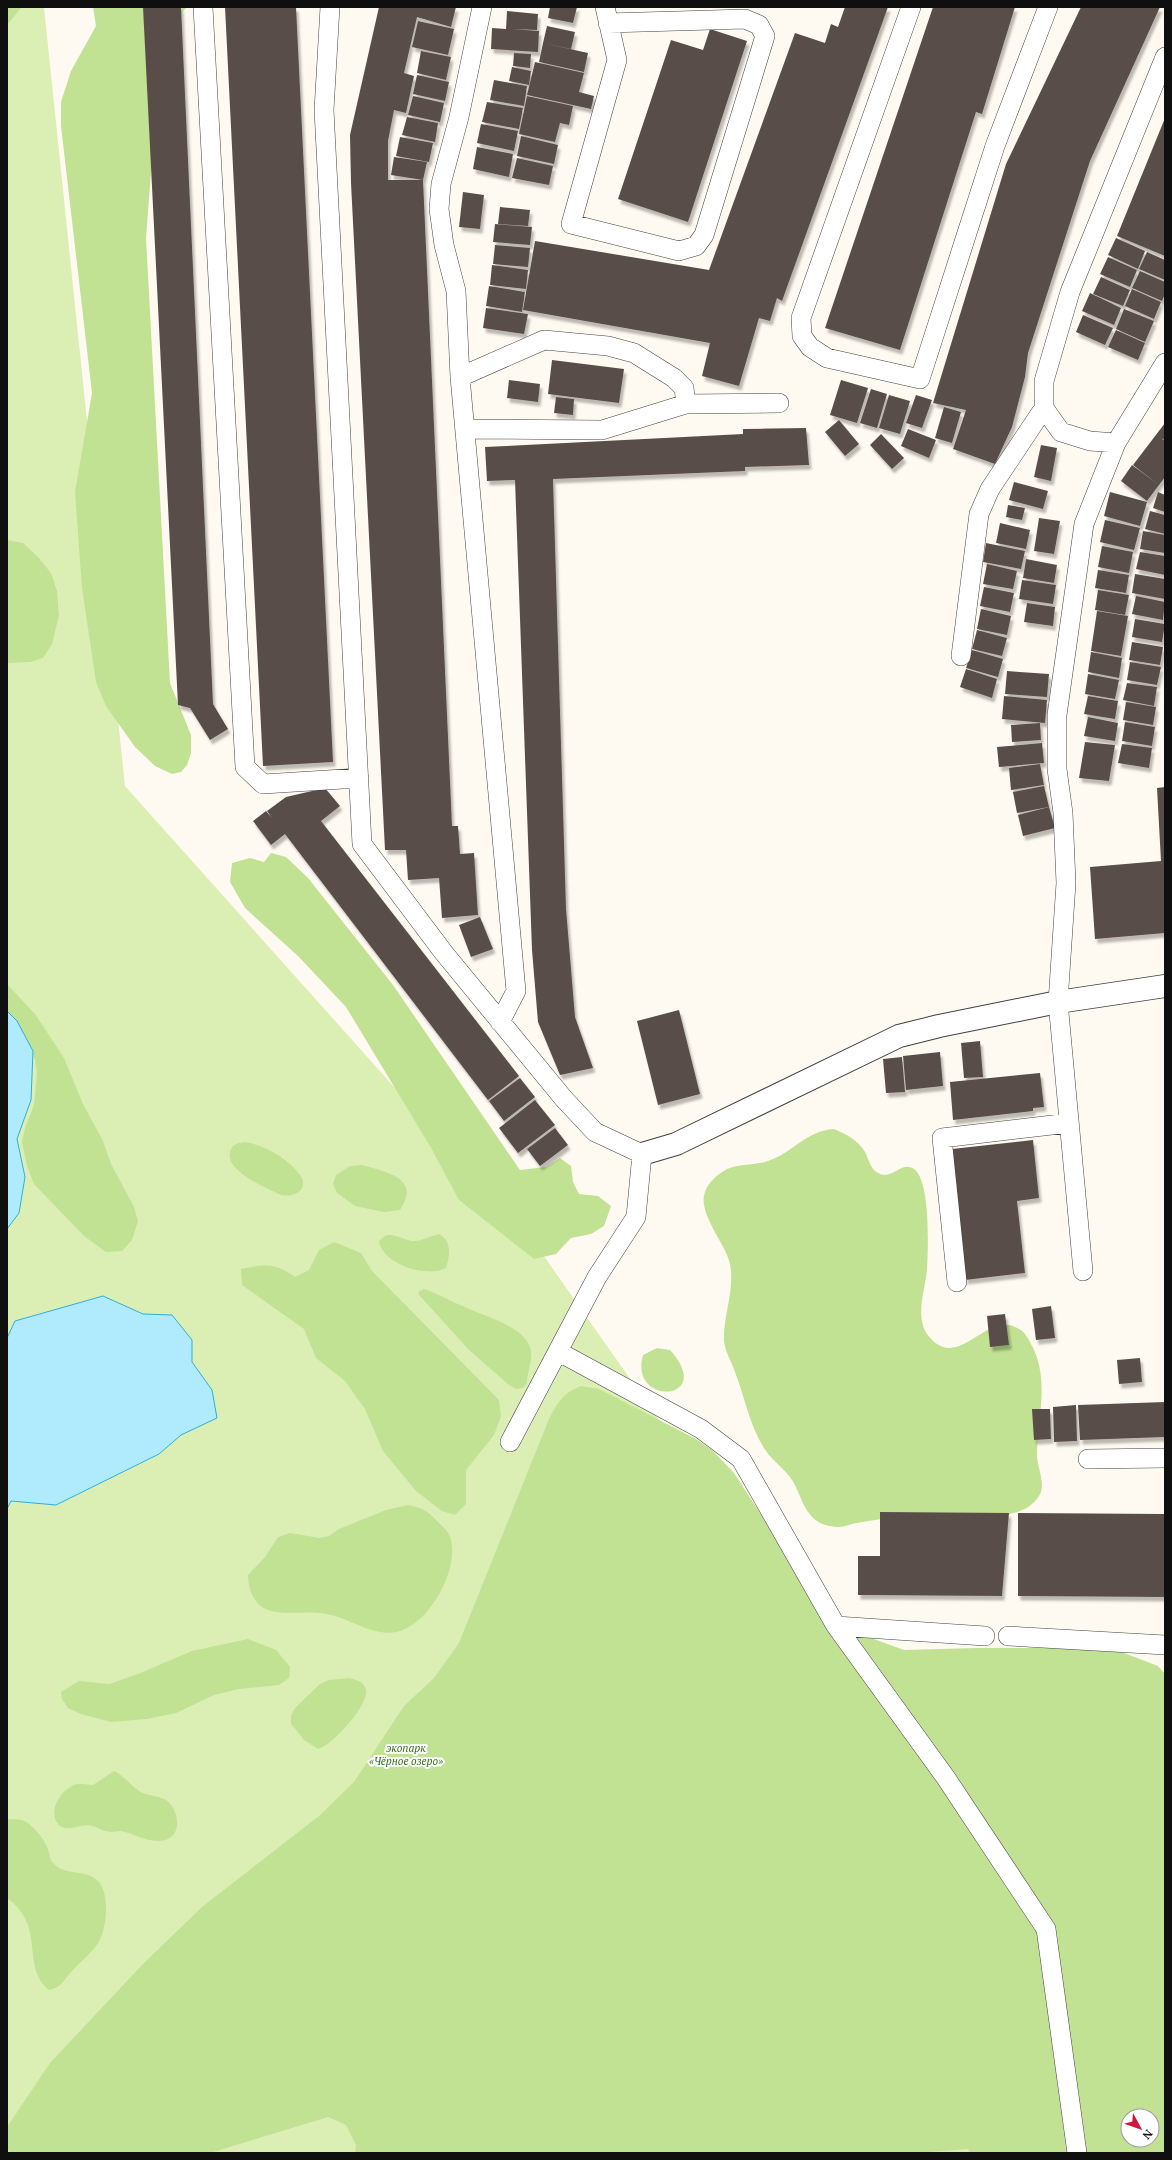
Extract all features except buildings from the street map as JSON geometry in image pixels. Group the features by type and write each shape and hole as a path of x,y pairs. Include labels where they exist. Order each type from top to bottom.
{"street":[{"path":"642,1154 676,1144 899,1036 939,1026 1058,1002 1165,986"}],"lane":[{"path":"204,7 245,767 263,784 359,778"},
{"path":"330,7 324,110 362,844 444,953 564,1099 595,1132 642,1154 636,1217 597,1277 559,1352 510,1442"},
{"path":"482,7 459,117 441,184 439,210 444,245 456,290 460,377 516,991 500,1022"},
{"path":"911,7 801,318 802,336 810,347 827,358 920,379 995,146 1048,7"},
{"path":"607,15 745,19 759,25 764,36 704,235 696,246 679,251 571,224 617,60 607,15"},
{"path":"961,656 979,514 990,488 1044,408 1044,381 1070,292 1165,57"},
{"path":"460,377 544,340 608,346 634,353 674,378 684,388 686,404"},
{"path":"1083,1271 1058,1002 1066,876 1063,813 1056,769 1056,715 1084,524 1116,443 1165,363"},
{"path":"465,429 602,430 686,404 779,403"},
{"path":"1044,408 1061,432 1090,441 1116,443"},
{"path":"957,1282 942,1138 1069,1123"},
{"path":"559,1352 701,1429 741,1459 836,1626 946,1778 1046,1929 1077,2153"},
{"path":"1088,1459 1165,1458"},
{"path":"836,1626 985,1636"},
{"path":"1008,1636 1165,1645"}],"green space":[{"name":"экопарк «Чёрное озеро»","path":"7,7 44,7 125,786 539,1249 854,1698 1165,1741 1165,2153 7,2153"},
{"path":"7,7 22,7 7,25"},
{"path":"93,7 187,7 175,20 155,120 146,238 170,683 191,735 191,753 187,765 181,772 172,774 155,766 135,747 106,706 96,682 82,588 75,492 92,393 61,126 61,102 71,71 96,26"},
{"path":"7,540 23,543 38,557 51,573 57,591 59,615 52,644 43,658 30,662 7,663"},
{"path":"271,853 286,857 308,878 393,985 520,1170 546,1167 560,1158 571,1166 573,1182 579,1194 598,1196 611,1206 604,1226 591,1234 571,1238 556,1254 534,1259 459,1200 430,1146 346,1007 298,956 245,908 230,882 232,863 250,858 264,862"},
{"path":"7,984 35,1014 64,1058 83,1104 103,1141 111,1164 134,1207 138,1221 132,1240 122,1251 106,1252 84,1236 34,1184 27,1166 22,1142 25,1128 34,1105 37,1074 35,1059 27,1044 7,1022"},
{"path":"834,1129 847,1135 859,1144 865,1152 871,1166 878,1173 883,1175 893,1173 901,1168 909,1167 914,1169 919,1176 926,1201 927,1216 927,1270 921,1311 923,1327 927,1334 938,1345 950,1348 961,1345 995,1327 1007,1325 1021,1330 1031,1344 1037,1357 1042,1384 1037,1457 1042,1486 1039,1496 1032,1504 1024,1509 1014,1513 993,1516 898,1517 855,1523 840,1527 826,1525 814,1519 806,1509 792,1480 769,1455 760,1442 752,1423 734,1368 727,1353 724,1341 725,1322 731,1284 730,1264 708,1219 704,1200 705,1192 708,1185 720,1173 727,1169 736,1166 765,1162 783,1154 814,1134"},
{"path":"245,1142 268,1149 289,1163 303,1180 302,1188 295,1194 286,1196 281,1195 248,1178 240,1172 230,1159 230,1152 231,1149 238,1143"},
{"path":"362,1165 381,1170 398,1178 404,1183 407,1190 406,1199 400,1210 384,1212 355,1206 337,1193 333,1184 336,1175 350,1166"},
{"path":"439,1234 448,1245 449,1254 446,1268 438,1271 418,1270 397,1263 383,1250 379,1242 383,1238 391,1235 414,1241"},
{"path":"334,1242 361,1253 372,1271 499,1400 501,1416 494,1435 466,1470 466,1504 455,1515 442,1511 416,1491 383,1451 365,1409 345,1381 316,1358 304,1329 242,1285 241,1269 256,1266 275,1267 288,1272 295,1277 309,1270 319,1250"},
{"path":"424,1289 499,1321 518,1332 525,1339 530,1347 531,1360 527,1383 523,1388 516,1389 509,1385 469,1350 420,1296 418,1292"},
{"path":"657,1348 670,1350 682,1367 684,1380 678,1388 668,1392 657,1390 648,1383 642,1372 643,1355"},
{"path":"581,1386 599,1389 696,1439 713,1451 734,1473 806,1584 849,1630 904,1650 977,1648 1111,1648 1158,1666 1165,1674 1165,2153 970,2153 968,2149 915,2153 355,2153 356,2145 346,2125 328,2117 210,2153 10,2153 7,2149 7,2127 50,2063 143,1964 202,1907 319,1816 354,1782 404,1706 434,1678 459,1643 549,1419 565,1395"},
{"path":"408,1505 425,1511 448,1532 451,1540 452,1552 451,1564 447,1577 434,1602 417,1622 407,1628 397,1632 386,1633 366,1628 336,1616 326,1614 275,1612 263,1608 253,1596 249,1586 248,1575 265,1557 278,1537 290,1533 320,1538 329,1536 339,1529 386,1510"},
{"path":"248,1639 276,1650 290,1667 289,1678 279,1685 239,1689 214,1695 176,1713 147,1719 111,1722 81,1714 68,1708 62,1699 61,1692 79,1681 109,1684 138,1674 192,1651"},
{"path":"349,1678 359,1681 365,1687 365,1697 362,1705 348,1724 332,1741 318,1749 304,1740 291,1724 291,1715 295,1708 320,1684 329,1680"},
{"path":"114,1771 139,1791 164,1799 170,1804 174,1809 177,1822 175,1833 171,1837 165,1840 153,1841 127,1832 109,1832 87,1825 63,1828 59,1825 54,1815 56,1804 63,1793 78,1784 93,1785"},
{"path":"7,1819 22,1820 30,1825 38,1832 44,1841 53,1863 64,1870 88,1875 94,1878 99,1882 105,1895 106,1912 104,1930 98,1943 60,1985 54,1989 49,1990 41,1980 36,1970 30,1934 26,1921 19,1909 7,1898"}],"water":[{"path":"7,1011 17,1021 33,1051 31,1100 17,1139 25,1177 19,1213 7,1229"},
{"path":"103,1296 143,1314 172,1315 192,1340 192,1362 212,1390 217,1418 181,1435 159,1454 56,1505 11,1501 7,1509 7,1338 15,1321"}]}
